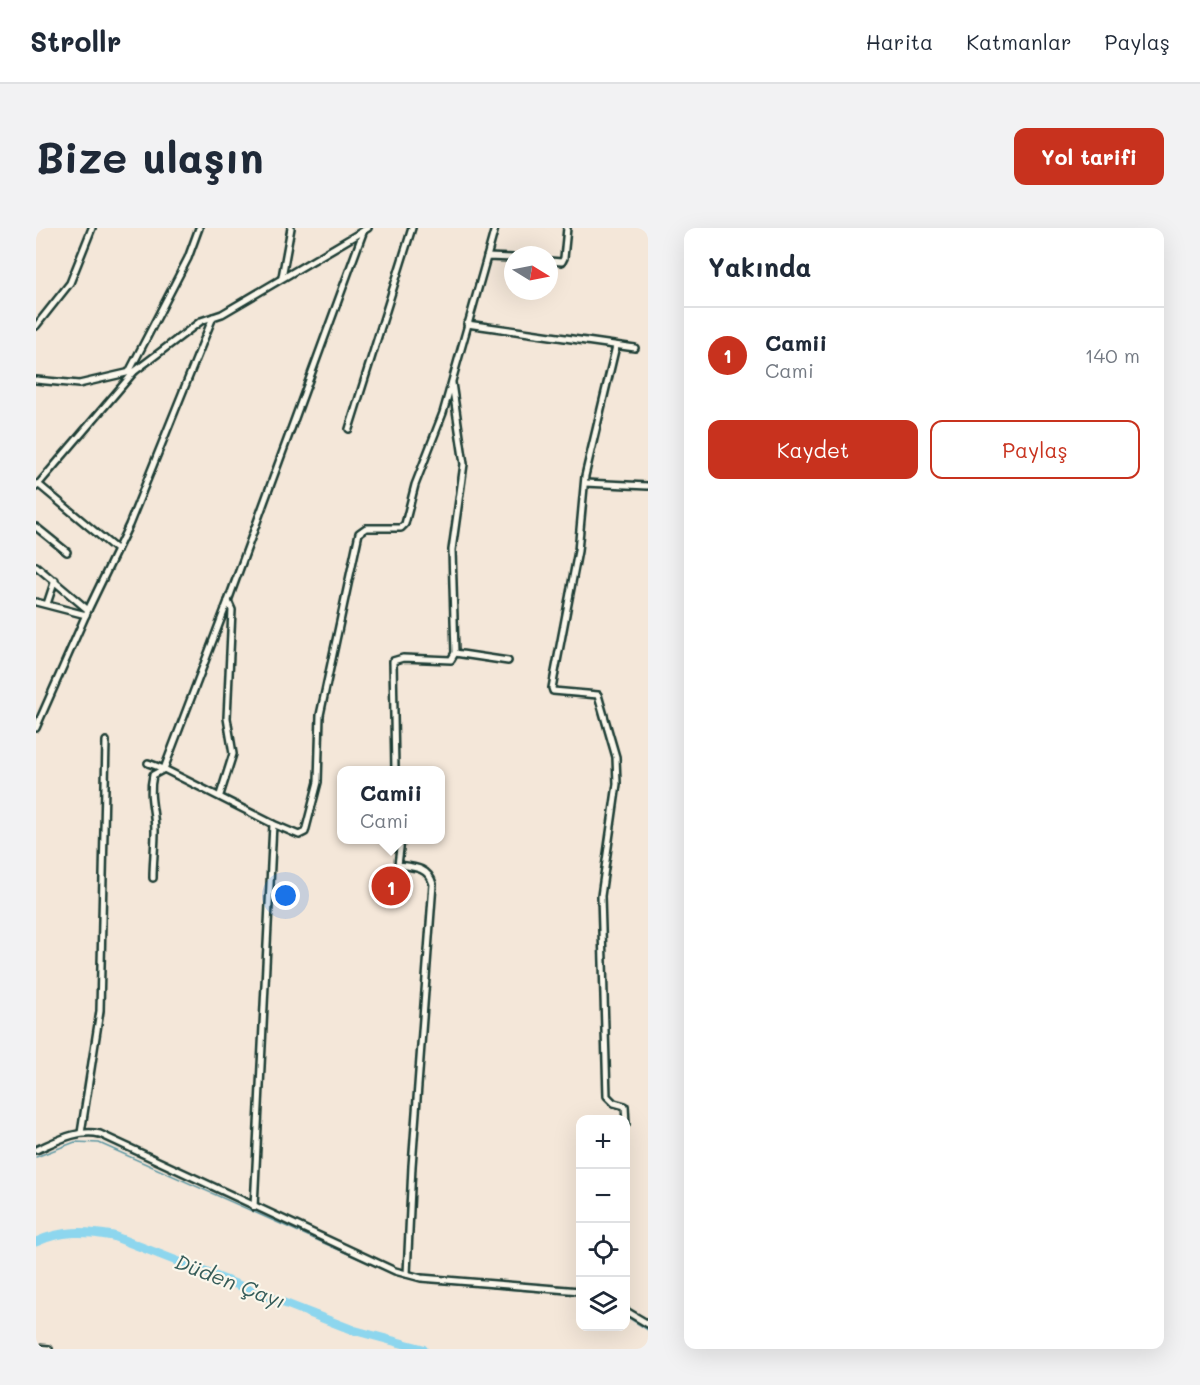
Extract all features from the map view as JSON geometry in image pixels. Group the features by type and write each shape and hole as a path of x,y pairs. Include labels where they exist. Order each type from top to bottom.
{"street":[{"path":"36,326 70,283 92,228"},
{"path":"117,550 37,486 132,371 188,258 199,228"},
{"path":"282,277 291,228"},
{"path":"349,429 412,228"},
{"path":"148,763 220,795 273,824 294,833 305,832 318,782 320,715 359,533 366,528 394,530 405,524 415,485 443,413 495,228"},
{"path":"558,262 562,262 564,258 567,228"},
{"path":"36,386 38,380 79,384 132,371 201,321 213,317 366,229"},
{"path":"153,878 155,828 150,805 153,775 164,769 366,229"},
{"path":"487,257 504,258"},
{"path":"36,728 117,550 213,317"},
{"path":"467,324 635,348"},
{"path":"616,346 585,483 578,550 552,688 553,691 598,695 616,757 617,784 601,896 602,982 606,1088 608,1096 614,1103 625,1106 626,1115"},
{"path":"395,766 393,661 403,658 451,660 455,653 452,550 464,464 452,380"},
{"path":"585,483 648,486"},
{"path":"36,527 67,552"},
{"path":"36,568 55,580 87,612"},
{"path":"47,604 55,580"},
{"path":"220,795 233,748 227,718 232,610 228,601"},
{"path":"36,602 87,612"},
{"path":"455,653 508,661"},
{"path":"81,1133 102,992 106,741"},
{"path":"254,1207 273,824"},
{"path":"401,844 398,865 423,869 430,875 433,884 412,1154 408,1274"},
{"path":"36,1150 66,1136 81,1133 100,1134 254,1207 408,1274 421,1278 576,1291"},
{"path":"630,1313 648,1324"},
{"path":"36,1348 49,1349"}],"waterway":[{"path":"36,1157 75,1142 99,1143 391,1273 424,1282 576,1295"},
{"name":"Düden Çayı","path":"36,1242 55,1235 74,1233 113,1236 353,1330 423,1349"},
{"path":"630,1319 648,1330"}],"place":[{"name":"Camii","path":"391,886"}]}
